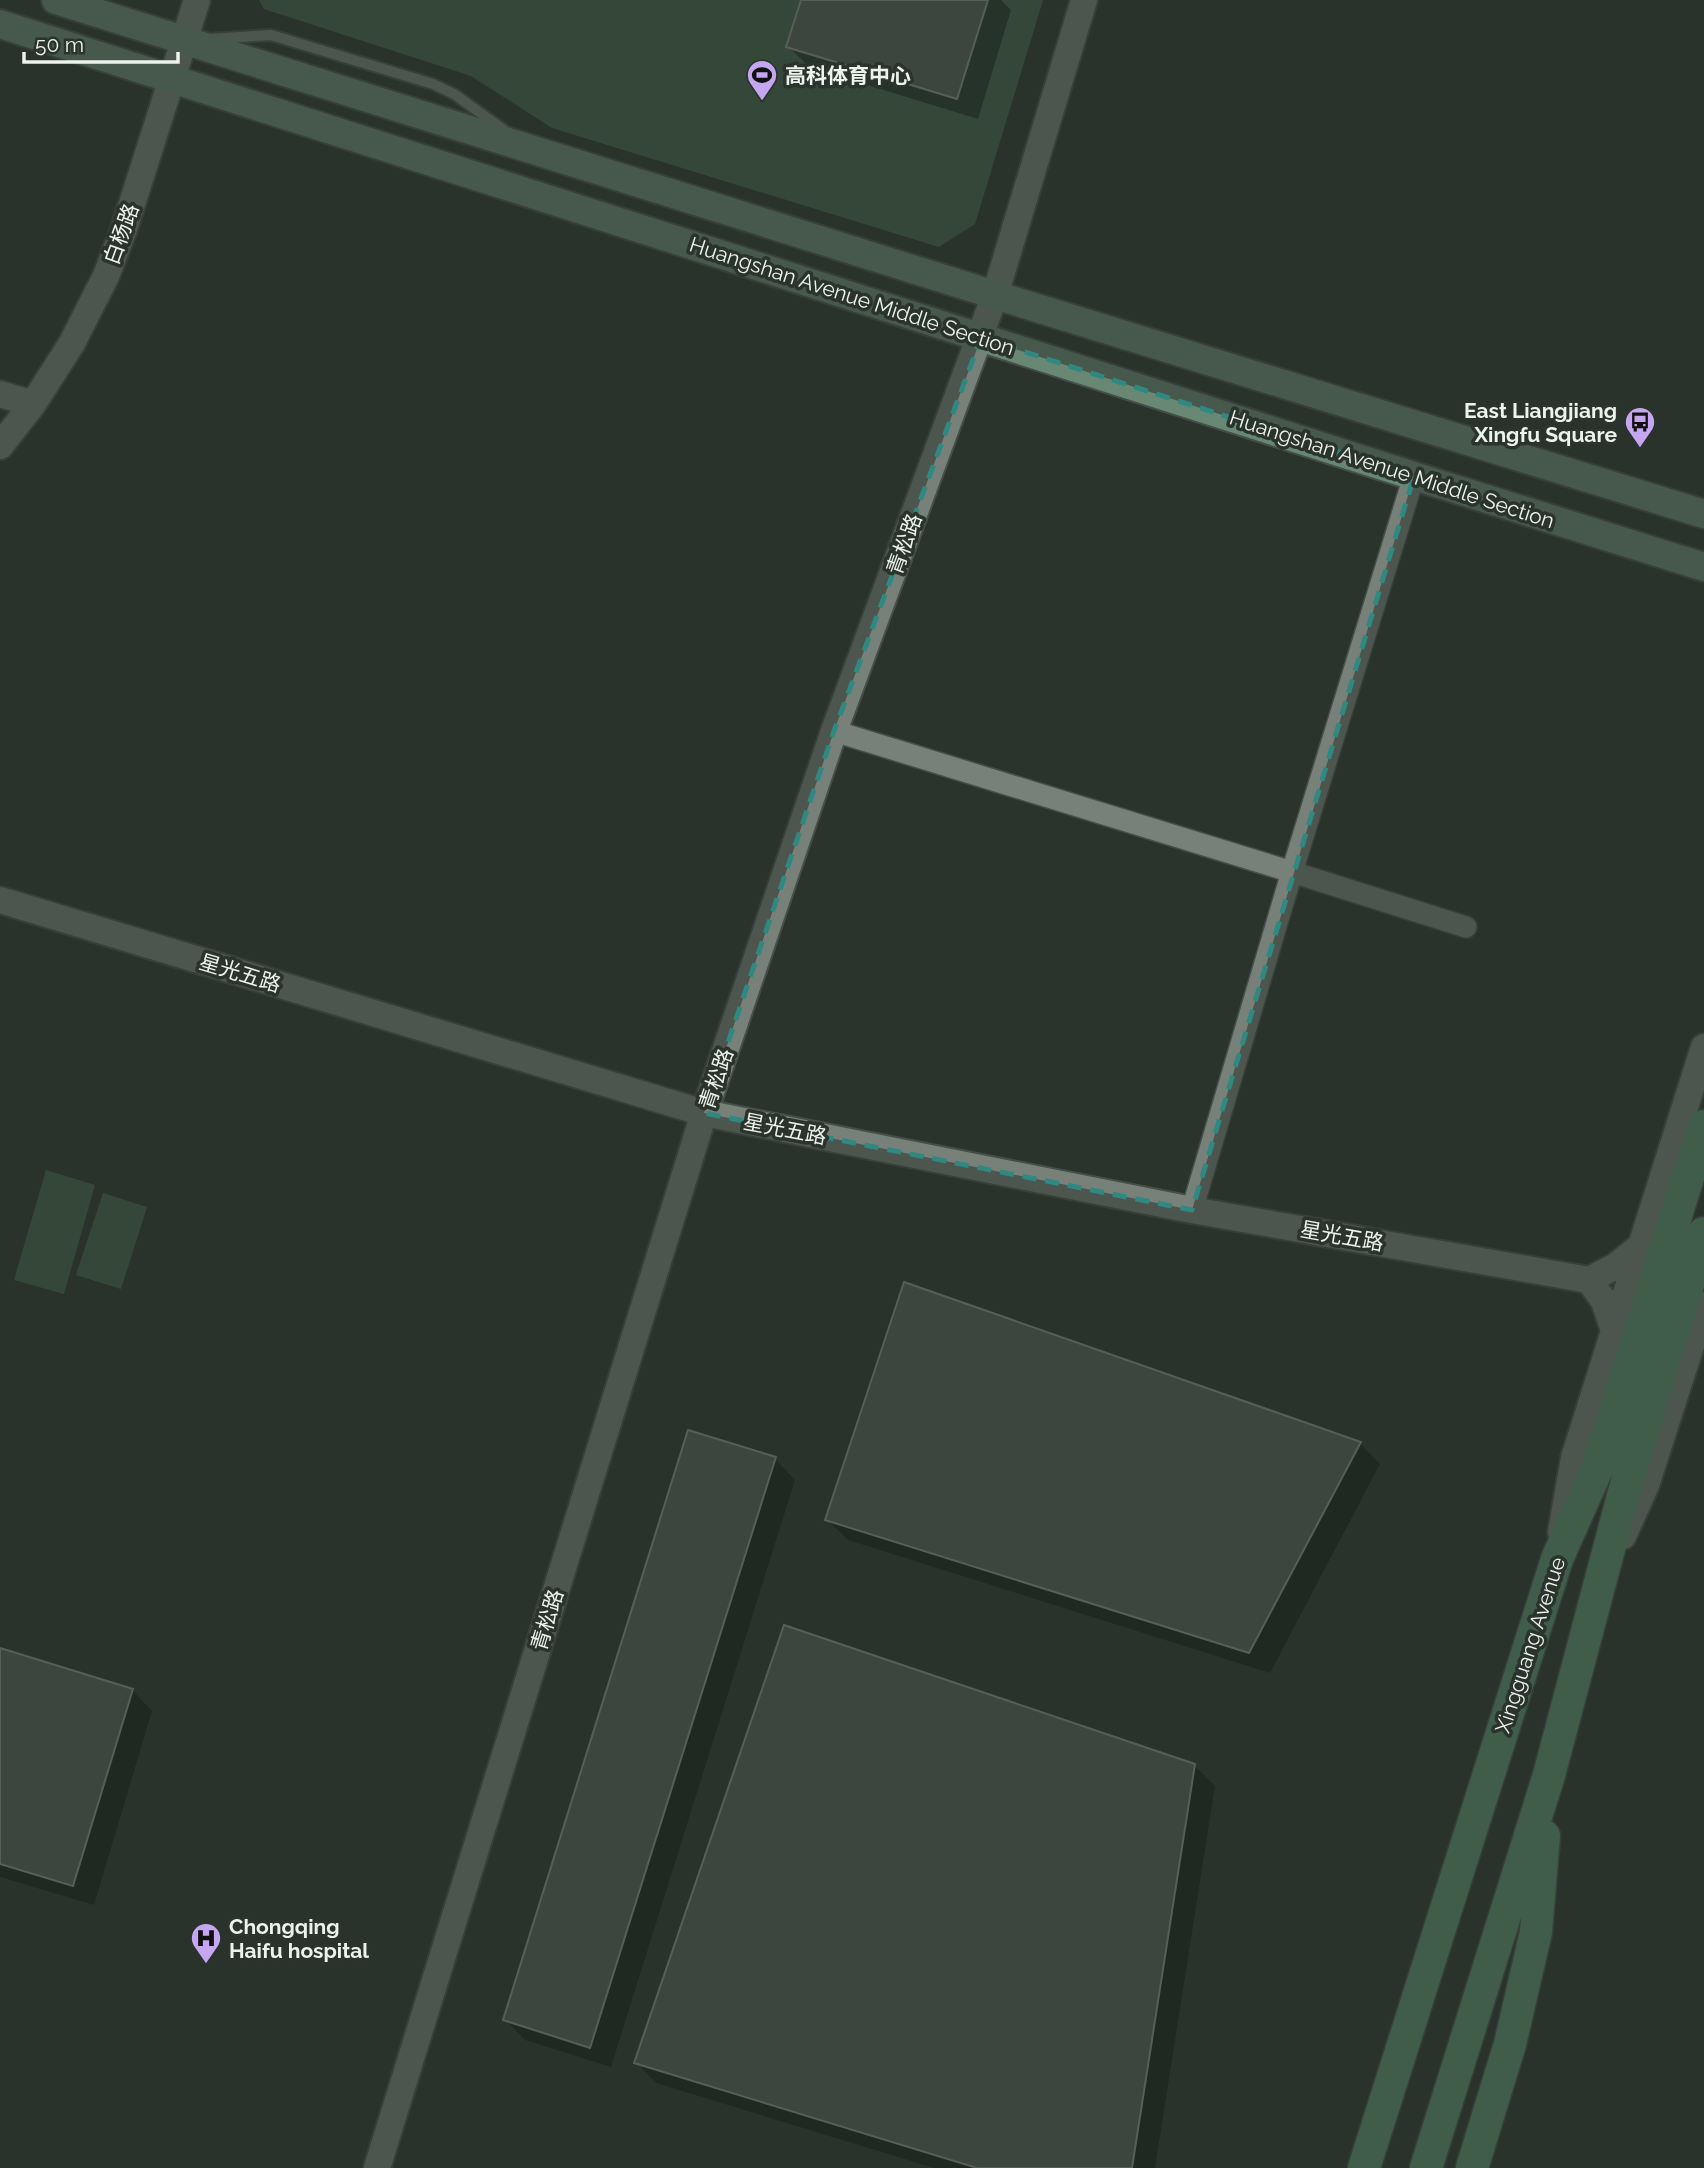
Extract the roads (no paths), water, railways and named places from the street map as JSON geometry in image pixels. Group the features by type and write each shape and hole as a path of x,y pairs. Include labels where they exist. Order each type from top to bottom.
{"main road":[{"name":"Huangshan Avenue Middle Section","path":"56,0 1704,514"},
{"name":"Huangshan Avenue Middle Section","path":"0,24 1704,567"},
{"name":"Xingguang Avenue","path":"1364,2168 1557,1559 1597,1469 1704,1126"},
{"path":"1426,2168 1549,1775 1628,1477 1704,1233"},
{"path":"1472,2168 1510,2044 1536,1932 1549,1775"},
{"path":"1450,2168 1487,2041 1495,1952"}],"street":[{"name":"白杨路","path":"0,446 33,404 72,343 106,276 124,229 197,0"},
{"name":"青松路","path":"377,2168 704,1113 834,731 981,338 1084,0"},
{"path":"0,394 33,404"},
{"path":"1192,1210 1292,872 1414,476"},
{"path":"834,731 1466,927"},
{"name":"星光五路","path":"0,900 704,1113 1192,1210 1589,1280"},
{"path":"1557,1559 1574,1458 1704,1047"},
{"path":"1614,1331 1605,1301 1589,1280 1616,1266 1641,1246"},
{"path":"1600,1586 1646,1485 1700,1329 1704,1305"}],"place":[{"name":"高科体育中心","path":"762,102"},
{"name":"East Liangjiang Xingfu Square","path":"1640,449"},
{"name":"Chongqing Haifu hospital","path":"206,1965"}]}
